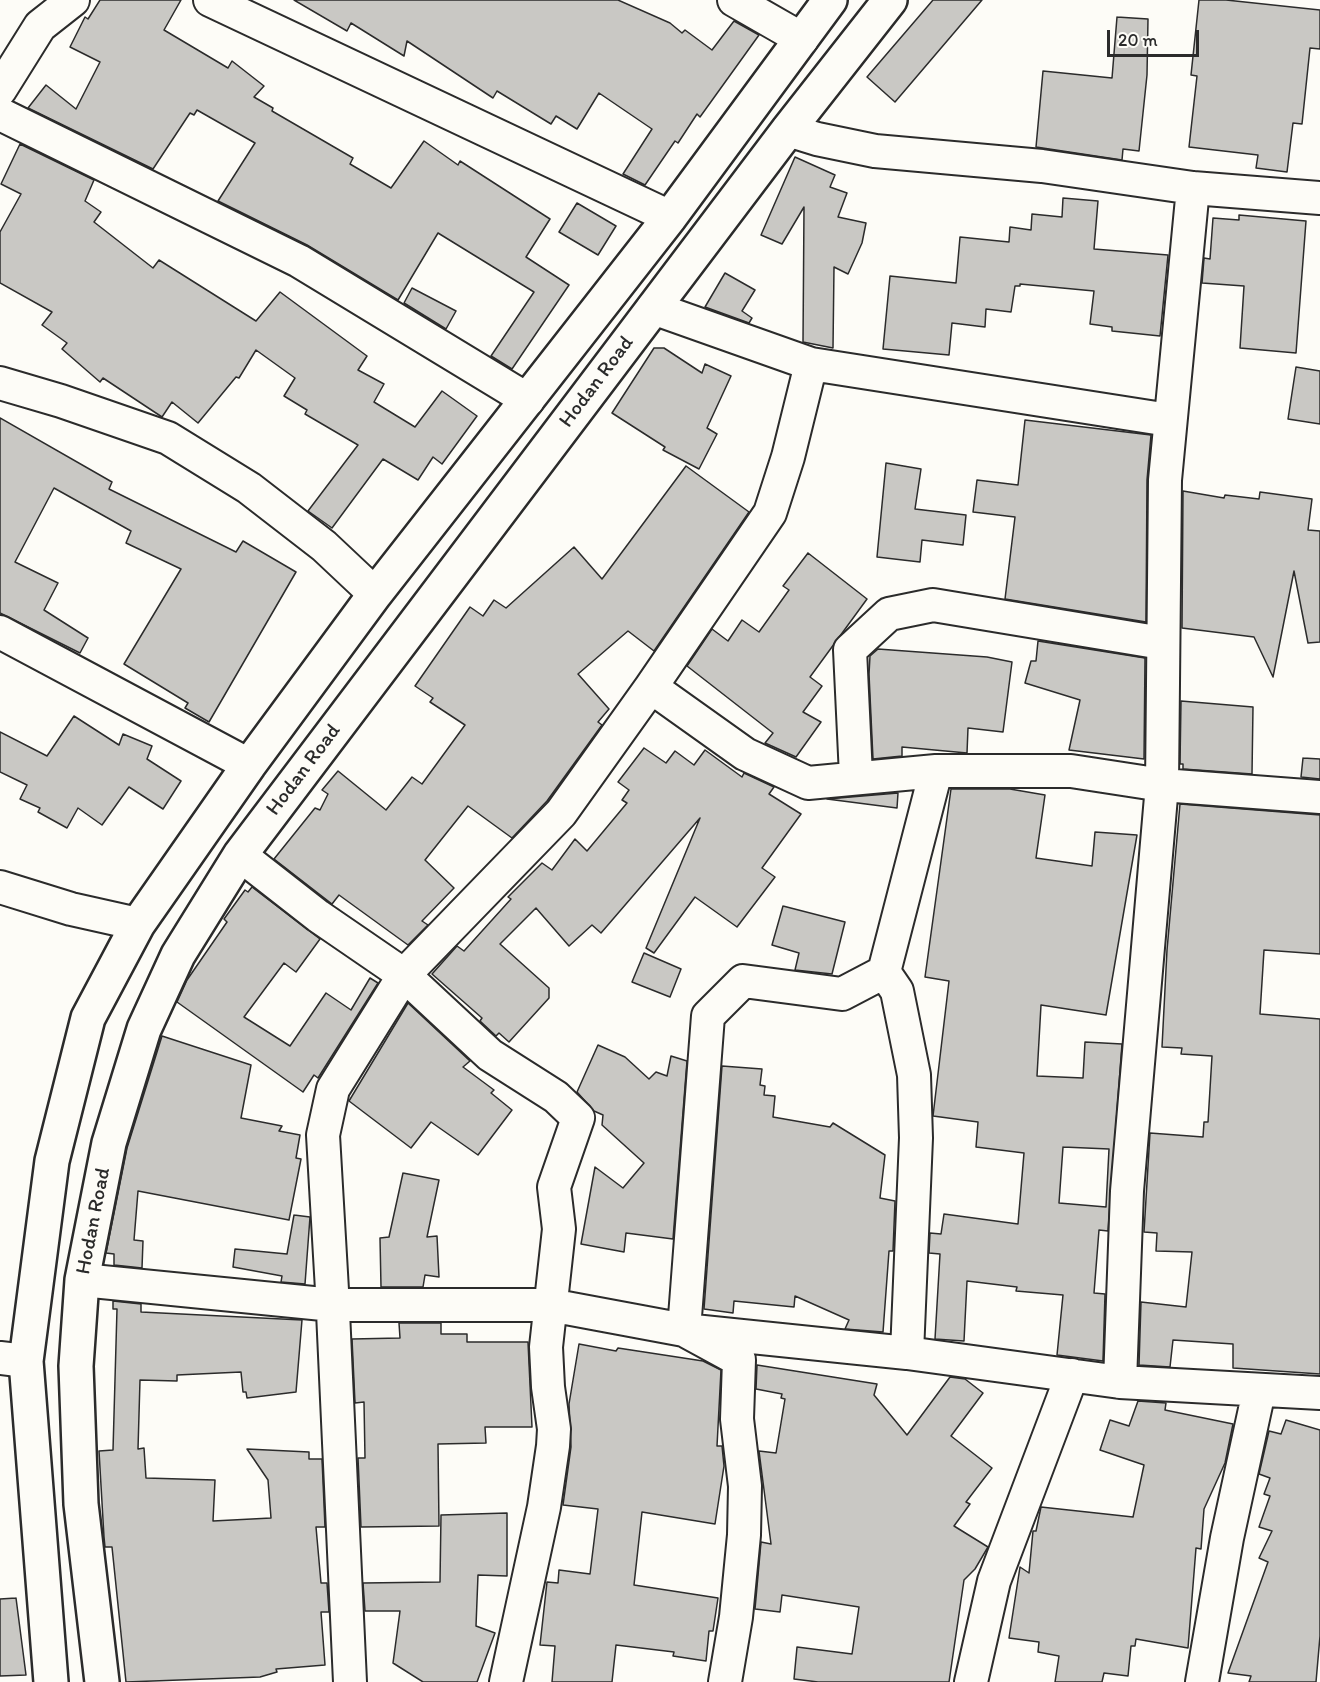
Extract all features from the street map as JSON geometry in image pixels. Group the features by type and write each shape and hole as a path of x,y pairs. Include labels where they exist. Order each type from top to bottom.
{"main road":[{"name":"Hodan Road","path":"51,1682 13,1360 52,1161 71,1078 88,1018 138,924 249,765 375,594 670,217 830,0"},
{"name":"Hodan Road","path":"102,1682 81,1504 76,1366 82,1280 109,1143 144,1029 178,955 240,855 788,130 890,0"}],"street":[{"path":"0,90 40,26 72,0"},
{"path":"210,0 670,217"},
{"path":"734,0 802,39"},
{"path":"0,114 299,261 528,399"},
{"path":"788,130 817,139 875,151 1042,166 1193,188 1320,198"},
{"path":"1120,1382 1127,1191 1162,785 1162,644 1169,420 1193,188"},
{"path":"653,308 811,364 1169,420"},
{"path":"350,1682 323,1135 333,1089 404,975 561,813 651,687 770,513 788,457 811,364"},
{"path":"0,383 61,401 168,438 249,488 324,546 375,594"},
{"path":"856,776 850,650 889,614 933,605 1162,644"},
{"path":"0,632 249,765"},
{"path":"651,687 745,754 808,783 856,776 936,771 1071,771 1162,785 1320,797"},
{"path":"684,1329 708,1016 744,981 842,994 884,972 936,771"},
{"path":"240,855 318,916 404,975 490,1055 556,1097 578,1118 554,1187 559,1229 546,1347 548,1388 554,1429 553,1446 544,1508 506,1682"},
{"path":"0,887 71,909 138,924"},
{"path":"884,972 897,991 914,1075 916,1138 907,1353"},
{"path":"82,1280 333,1305 550,1305 684,1329 907,1353 1120,1382 1320,1393"},
{"path":"684,1329 739,1360 737,1419 745,1486 744,1535 736,1617 725,1682"},
{"path":"971,1682 994,1581 1072,1375"},
{"path":"1202,1682 1227,1538 1259,1391"}],"building":[{"path":"100,0 181,0 164,30 228,68 232,61 264,86 254,97 273,108 272,111 353,158 350,164 391,188 424,141 458,165 460,161 550,219 526,257 569,285 512,369 491,356 534,292 438,233 398,300 307,245 218,201 255,143 197,110 194,115 190,113 153,169 28,108 46,85 76,109 100,62 70,47 85,17 88,19"},
{"path":"294,0 618,0 670,23 682,33 685,30 712,50 734,21 759,35 700,117 697,114 678,143 675,141 645,185 623,174 652,129 599,93 577,129 556,116 551,124 497,91 493,98 407,41 404,56 351,23 347,31"},
{"path":"933,0 982,0 895,102 867,77"},
{"path":"1199,0 1226,0 1320,10 1320,49 1310,48 1302,124 1293,123 1287,172 1256,168 1258,155 1189,147 1197,76 1191,75"},
{"path":"1117,17 1148,19 1147,75 1139,151 1123,149 1122,160 1036,147 1043,71 1112,78"},
{"path":"20,144 94,180 85,201 101,212 94,222 153,268 159,260 256,321 280,292 367,356 358,370 384,384 374,402 415,427 442,391 477,416 442,464 433,457 418,480 383,459 332,528 308,511 358,445 305,414 307,410 284,396 295,378 256,350 239,378 236,377 198,423 172,402 162,417 103,378 100,382 62,349 67,343 42,325 52,312 0,283 0,232 21,194 1,184"},
{"path":"795,157 835,175 830,187 847,193 838,217 866,223 862,243 848,274 834,267 833,348 803,342 804,207 782,244 761,235"},
{"path":"1063,198 1098,201 1094,249 1168,255 1160,336 1112,331 1112,327 1090,324 1094,291 1020,284 1020,286 1015,286 1011,312 986,309 985,327 952,323 949,355 883,349 890,276 956,283 960,237 1009,242 1010,227 1031,230 1032,214 1062,217"},
{"path":"577,203 616,226 598,255 559,232"},
{"path":"1239,215 1306,221 1296,353 1240,348 1244,286 1202,283 1204,258 1210,259 1213,218 1239,220"},
{"path":"725,273 755,290 742,311 752,318 749,323 705,307"},
{"path":"412,288 456,311 446,329 404,303"},
{"path":"654,348 664,348 702,373 705,364 731,376 707,428 717,434 699,469 663,450 665,447 612,413"},
{"path":"1296,367 1320,371 1320,424 1288,419"},
{"path":"0,418 112,482 109,489 236,552 243,541 296,572 209,722 185,708 188,703 124,664 181,569 126,543 131,531 54,488 15,562 58,583 44,610 88,638 80,653 0,613"},
{"path":"1025,420 1151,435 1147,480 1146,622 1005,599 1015,517 973,512 977,480 1018,485"},
{"path":"886,463 921,469 915,509 966,515 963,545 922,540 920,562 877,557"},
{"path":"686,466 749,512 654,651 628,631 578,674 609,709 598,722 602,725 547,801 512,838 468,806 425,860 454,888 422,921 428,925 408,945 339,895 332,904 274,859 315,808 320,810 328,794 322,790 338,771 386,810 412,777 422,784 465,725 430,702 433,698 415,686 470,607 483,616 494,600 506,608 574,547 602,579"},
{"path":"1183,491 1224,498 1225,495 1259,499 1260,492 1312,499 1308,530 1320,531 1320,642 1308,643 1294,571 1273,677 1254,637 1182,628"},
{"path":"808,553 867,599 810,677 822,686 803,712 821,722 796,757 765,743 773,733 687,666 712,629 728,641 742,620 759,632 789,590 783,586"},
{"path":"1038,641 1145,658 1144,759 1069,750 1080,700 1025,683 1031,661 1036,661"},
{"path":"878,649 987,657 1012,662 1003,732 968,728 967,753 902,747 902,756 873,759 869,674 870,656"},
{"path":"1181,701 1253,707 1252,774 1183,769 1183,764 1180,764"},
{"path":"74,716 119,745 123,734 152,746 147,759 181,781 163,809 129,787 102,825 78,808 67,828 38,812 40,808 20,799 27,785 0,772 0,732 47,756"},
{"path":"644,748 666,763 675,751 694,765 705,750 742,777 744,773 774,787 769,794 801,814 762,868 775,877 737,927 695,897 654,953 646,948 700,818 601,933 592,925 569,946 536,908 500,944 549,988 549,998 509,1042 499,1033 496,1036 480,1021 482,1018 432,974 457,946 464,951 511,899 508,897 542,863 552,870 575,839 587,851 627,803 622,800 629,790 618,782"},
{"path":"1303,758 1320,759 1320,779 1301,777"},
{"path":"951,789 1010,789 1045,795 1036,858 1092,866 1095,832 1137,835 1106,1015 1041,1005 1037,1076 1083,1078 1085,1042 1122,1044 1108,1231 1099,1230 1094,1293 1105,1294 1103,1361 1057,1355 1063,1295 1016,1291 1017,1287 967,1281 964,1341 935,1339 940,1254 929,1253 930,1233 941,1234 944,1214 1018,1224 1024,1153 976,1147 978,1122 933,1116 949,981 925,977","holes":["1063,1147 1109,1149 1106,1207 1059,1203"]},
{"path":"898,793 897,808 827,799"},
{"path":"1180,804 1320,815 1320,954 1264,950 1260,1014 1320,1019 1320,1374 1233,1368 1233,1344 1173,1340 1170,1367 1139,1365 1141,1302 1186,1307 1192,1252 1156,1251 1157,1233 1144,1232 1150,1133 1203,1137 1204,1122 1208,1122 1212,1056 1181,1054 1182,1048 1162,1047 1167,950"},
{"path":"252,887 320,939 296,972 284,963 244,1017 290,1046 326,993 351,1010 370,978 378,983 318,1078 314,1075 303,1092 177,1002 187,980 227,922 224,919 245,890 248,892"},
{"path":"783,906 845,922 832,974 795,970 799,953 772,945"},
{"path":"644,953 681,969 670,997 632,982"},
{"path":"408,1003 470,1061 463,1067 494,1090 491,1093 512,1110 478,1155 431,1122 411,1148 349,1101"},
{"path":"162,1036 251,1065 241,1118 282,1126 279,1131 300,1135 296,1158 301,1159 289,1220 138,1191 134,1240 143,1241 142,1268 114,1265 114,1254 106,1253 127,1148"},
{"path":"598,1045 625,1057 649,1079 656,1072 667,1076 671,1056 687,1061 673,1239 626,1233 624,1252 581,1244 595,1167 623,1188 644,1163 602,1125 603,1115 594,1111 577,1092"},
{"path":"722,1066 762,1069 760,1085 765,1086 764,1095 775,1096 773,1117 830,1127 833,1123 885,1155 880,1198 895,1201 893,1251 889,1251 883,1332 845,1329 849,1320 795,1296 794,1307 734,1301 733,1313 704,1309"},
{"path":"403,1173 439,1180 427,1237 437,1236 439,1277 425,1275 423,1287 381,1287 380,1238 389,1237"},
{"path":"294,1215 310,1217 305,1284 281,1282 282,1276 233,1267 235,1249 287,1254"},
{"path":"113,1301 141,1304 141,1312 302,1320 296,1392 247,1398 246,1392 243,1392 241,1372 177,1375 177,1381 140,1380 138,1449 144,1448 146,1478 215,1480 213,1521 271,1518 268,1480 247,1449 309,1452 309,1459 322,1459 325,1527 316,1527 321,1583 327,1583 329,1612 321,1612 325,1665 276,1669 277,1672 260,1677 126,1682 112,1547 105,1547 99,1451 113,1450 117,1309 113,1309"},
{"path":"399,1323 441,1323 441,1334 467,1334 467,1342 528,1342 532,1427 485,1427 486,1443 438,1444 439,1526 361,1527 358,1458 365,1458 364,1402 355,1403 352,1339 400,1338"},
{"path":"579,1344 616,1351 618,1348 703,1361 721,1370 717,1446 722,1446 724,1466 715,1524 642,1512 634,1585 718,1598 713,1631 709,1631 706,1661 673,1656 674,1652 616,1645 612,1682 552,1682 555,1646 540,1645 547,1582 558,1583 559,1570 590,1574 598,1509 563,1505 571,1447 569,1404"},
{"path":"757,1365 877,1384 874,1395 907,1435 950,1377 965,1379 983,1393 951,1436 992,1468 966,1502 970,1504 954,1526 988,1547 975,1569 964,1580 949,1682 818,1682 794,1679 797,1647 852,1654 859,1607 782,1595 780,1612 755,1609 761,1542 771,1544 759,1451 776,1453 785,1399 781,1398 782,1394 756,1389"},
{"path":"1138,1401 1166,1403 1165,1410 1233,1424 1225,1463 1204,1509 1201,1549 1196,1548 1188,1648 1136,1639 1135,1646 1131,1646 1128,1676 1104,1673 1102,1682 1055,1682 1059,1656 1038,1652 1039,1642 1009,1638 1020,1567 1029,1573 1033,1531 1036,1531 1041,1507 1133,1517 1144,1465 1100,1450 1110,1420 1129,1426"},
{"path":"1286,1420 1320,1430 1320,1636 1316,1682 1249,1682 1251,1676 1228,1673 1268,1562 1259,1558 1272,1531 1259,1527 1270,1496 1264,1494 1270,1478 1259,1474 1269,1431 1281,1434"},
{"path":"507,1513 507,1576 478,1575 476,1626 495,1633 477,1682 423,1682 393,1663 400,1611 365,1611 363,1583 440,1582 441,1515"},
{"path":"16,1598 26,1675 0,1676 0,1599"}]}
